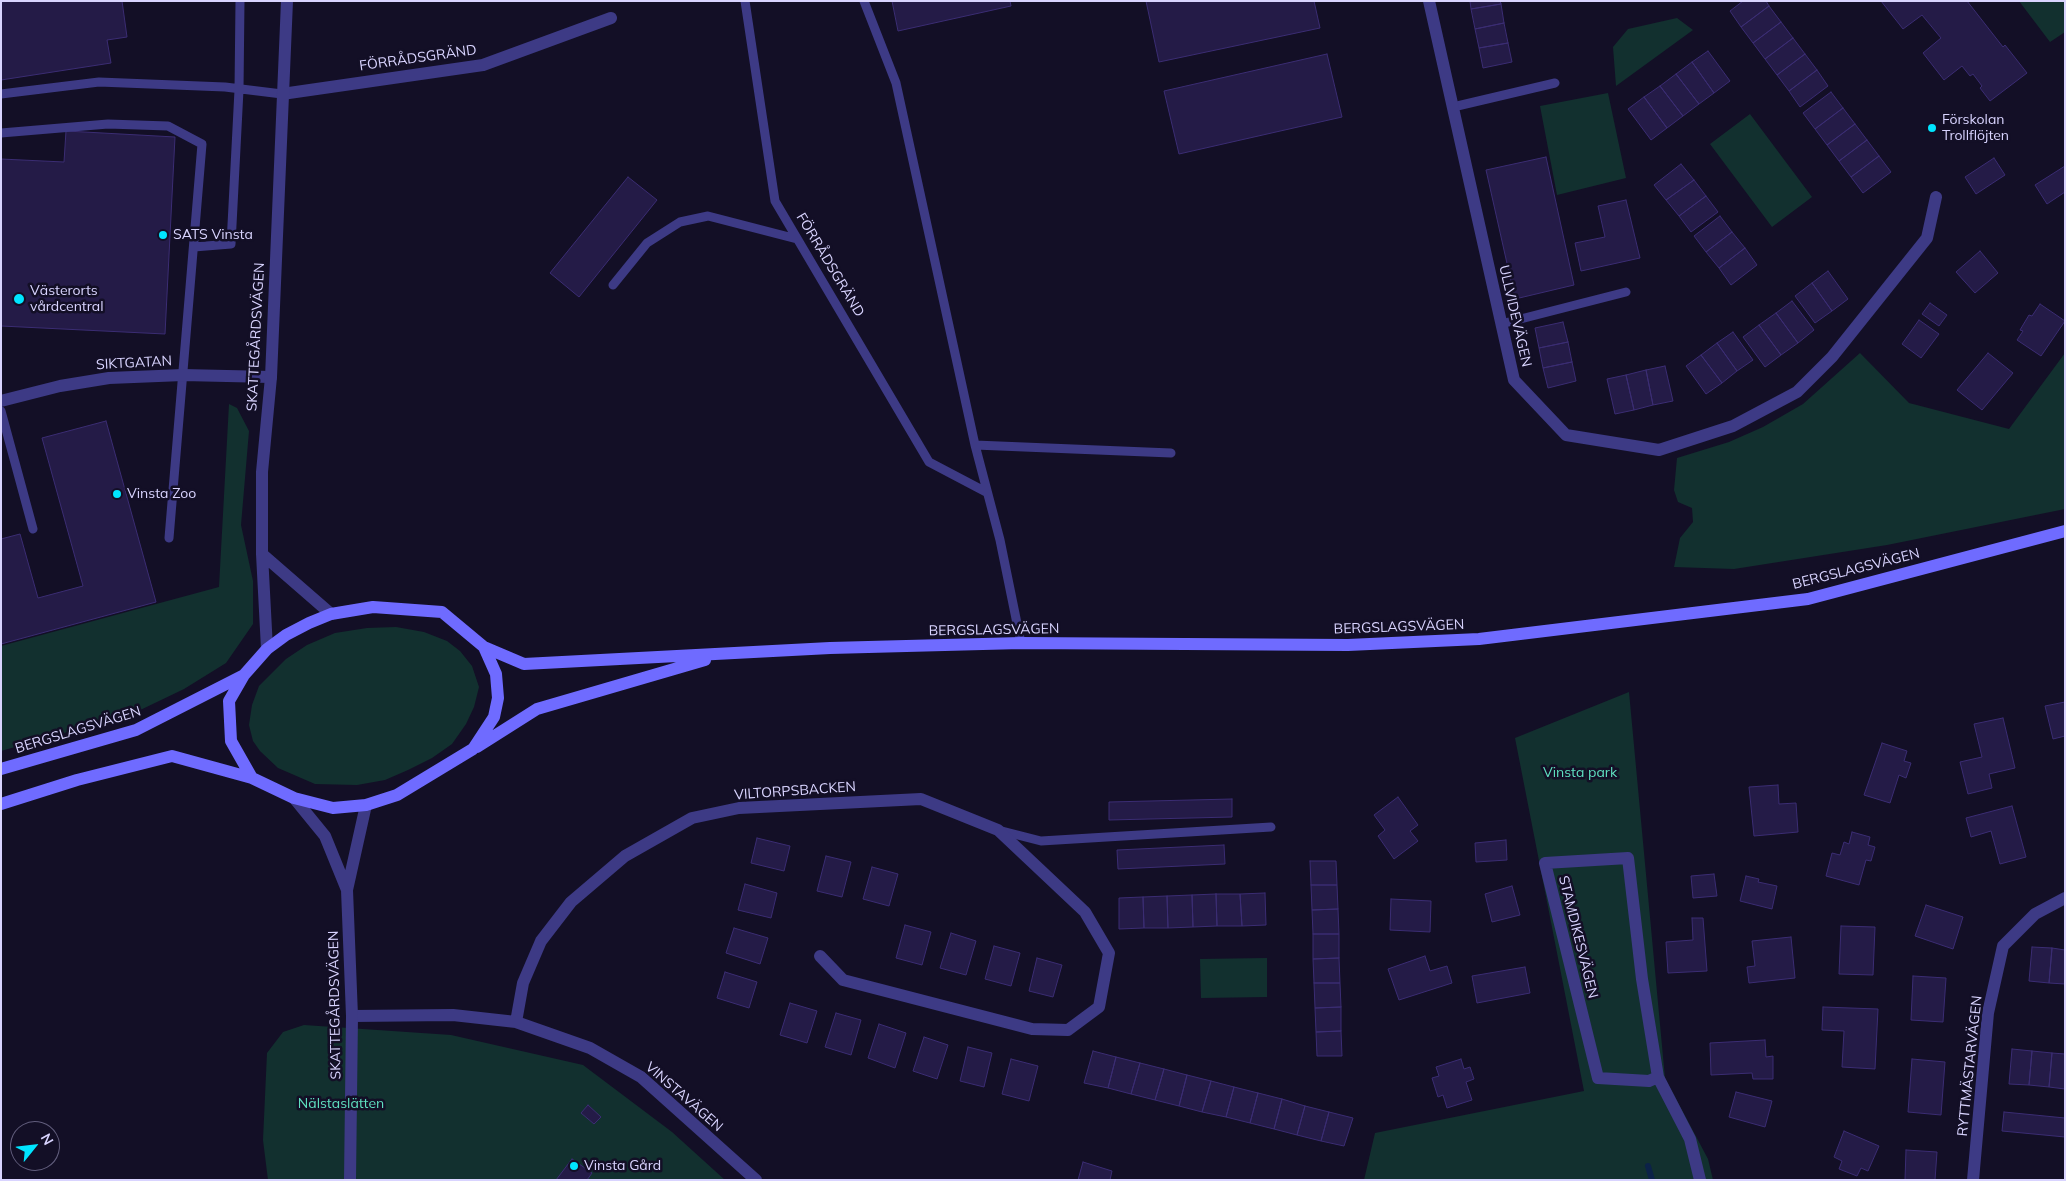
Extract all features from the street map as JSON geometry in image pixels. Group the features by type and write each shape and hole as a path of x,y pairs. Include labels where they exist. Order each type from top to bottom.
{"main road":[{"name":"BERGSLAGSVÄGEN","path":"252,778 231,741 229,701 244,675 267,649 286,635 309,622 331,614 373,607 442,612 484,647 524,664 830,648 1021,643 1348,645 1479,639 1808,599 2065,531"},
{"name":"BERGSLAGSVÄGEN","path":"473,750 494,717 498,698 496,674 484,647"},
{"name":"BERGSLAGSVÄGEN","path":"1,804 77,780 172,756 252,778 294,798 332,808 366,805 397,796 537,709 724,655"},
{"name":"BERGSLAGSVÄGEN","path":"1,769 136,730 244,675"}],"street":[{"name":"SKATTEGÅRDSVÄGEN","path":"267,649 262,554 262,472 271,376 287,1"},
{"name":"ULLVIDEVÄGEN","path":"1429,1 1514,380 1566,435 1659,450 1732,426 1797,392 1832,357 1926,238 1936,197"},
{"name":"FÖRRÅDSGRÄND","path":"282,94 483,65 611,18"},
{"name":"SIKTGATAN","path":"1,401 60,386 109,378 183,375 271,376"},
{"path":"262,554 331,614"},
{"name":"SKATTEGÅRDSVÄGEN","path":"294,798 325,836 347,890"},
{"name":"VILTORPSBACKEN","path":"516,1022 522,983 541,941 571,902 625,856 692,818 739,808 921,799 998,830 1085,912 1109,953 1099,1007 1068,1030 1032,1029 843,980 820,956"},
{"name":"SKATTEGÅRDSVÄGEN","path":"350,1180 352,1016 347,890 366,805"},
{"name":"STAMDIKESVÄGEN","path":"1658,1077 1649,1081 1598,1078 1545,863 1628,858 1642,979 1658,1077 1690,1139 1700,1180"},
{"name":"RYTTMÄSTARVÄGEN","path":"1973,1180 1988,1013 2003,946 2035,914 2065,898"},
{"name":"VINSTAVÄGEN","path":"352,1016 453,1015 516,1022 590,1048 642,1077 756,1180"}],"lane":[{"path":"194,247 231,244 239,90 240,1"},
{"name":"FÖRRÅDSGRÄND","path":"745,1 775,201 929,462 986,492"},
{"path":"864,1 896,83 975,445 1000,540 1021,643"},
{"path":"1,94 99,82 225,87 282,94"},
{"path":"1453,107 1555,83"},
{"path":"1,133 108,124 168,126 202,144 169,538"},
{"path":"613,285 647,243 680,222 708,216 797,239"},
{"path":"1501,324 1626,292"},
{"path":"1,411 32,529"},
{"path":"975,445 1171,453"},
{"name":"VILTORPSBACKEN","path":"998,830 1041,841 1271,827"}],"green space":[{"path":"2019,1 2065,1 2065,32 2050,42"},
{"path":"1677,18 1693,30 1616,86 1613,47 1628,29"},
{"path":"1608,93 1626,178 1557,195 1540,106"},
{"path":"1750,114 1812,197 1772,227 1710,144"},
{"path":"1860,353 1909,403 2009,429 2065,353 2065,509 1887,545 1734,569 1674,567 1680,538 1693,522 1692,508 1678,502 1674,490 1677,458 1729,442 1763,427 1803,404"},
{"path":"229,404 237,408 249,431 241,525 253,581 253,624 226,663 184,689 134,713 1,751 1,646 219,587"},
{"path":"396,627 424,632 447,641 460,651 472,666 479,687 474,707 466,724 452,744 432,758 385,780 357,785 315,784 278,768 260,751 253,741 249,725 252,705 259,686 286,659 307,645 335,633 367,628"},
{"name":"Vinsta park","path":"1629,692 1665,1078 1708,1159 1713,1180 1364,1180 1375,1133 1584,1091 1515,738"},
{"path":"1267,958 1267,997 1201,998 1200,959"},
{"name":"Nälstaslätten","path":"304,1025 451,1035 583,1065 672,1132 725,1180 268,1180 263,1140 267,1053 283,1032"}],"building":[{"path":"1,1 122,1 127,37 107,40 111,63 1,80"},
{"path":"892,1 1010,1 1011,6 898,31"},
{"path":"1146,1 1314,1 1320,28 1159,62"},
{"path":"1470,1 1500,1 1501,4 1471,9"},
{"path":"1743,1 1766,1 1769,6 1741,27 1730,11"},
{"path":"1881,1 1967,1 2003,47 2005,45 2027,73 1990,101 1980,88 1982,86 1973,74 1970,76 1962,66 1944,80 1923,53 1941,38 1922,15 1903,29"},
{"path":"1501,4 1504,23 1475,29 1471,9"},
{"path":"1769,6 1781,22 1753,43 1741,27"},
{"path":"1781,22 1793,38 1765,59 1753,43"},
{"path":"1504,23 1508,43 1479,48 1475,29"},
{"path":"1793,38 1805,54 1777,75 1765,59"},
{"path":"1508,43 1512,62 1483,68 1479,48"},
{"path":"1708,51 1730,81 1714,93 1692,62"},
{"path":"1327,54 1342,117 1179,154 1164,91"},
{"path":"1805,54 1817,70 1789,91 1777,75"},
{"path":"1692,62 1714,93 1699,104 1676,74"},
{"path":"1817,70 1828,86 1800,107 1789,91"},
{"path":"1676,74 1699,104 1683,116 1660,86"},
{"path":"1660,86 1683,116 1667,128 1644,97"},
{"path":"1831,92 1843,108 1815,129 1803,113"},
{"path":"1644,97 1667,128 1651,140 1628,109"},
{"path":"1843,108 1855,124 1827,145 1815,129"},
{"path":"1855,124 1867,140 1839,161 1827,145"},
{"path":"66,131 175,137 165,334 1,326 1,159 64,162"},
{"path":"1867,140 1879,156 1851,177 1839,161"},
{"path":"1879,156 1891,172 1863,193 1851,177"},
{"path":"1546,157 1574,285 1515,299 1486,170"},
{"path":"1994,158 2005,175 1976,194 1965,177"},
{"path":"1681,164 1694,180 1666,200 1654,185"},
{"path":"2065,166 2065,192 2047,204 2035,185"},
{"path":"628,177 657,200 579,297 550,273"},
{"path":"1694,180 1706,196 1679,216 1666,200"},
{"path":"1706,196 1718,212 1691,232 1679,216"},
{"path":"1626,200 1640,258 1581,271 1575,243 1605,237 1598,206"},
{"path":"1720,216 1732,232 1706,252 1694,236"},
{"path":"1732,232 1745,248 1719,268 1706,252"},
{"path":"1745,248 1757,265 1731,285 1719,268"},
{"path":"1980,251 1998,273 1975,293 1956,272"},
{"path":"1828,271 1848,299 1832,311 1812,283"},
{"path":"1812,283 1832,311 1815,323 1795,296"},
{"path":"1792,301 1814,330 1798,343 1776,313"},
{"path":"1930,303 1947,315 1939,326 1922,314"},
{"path":"2040,304 2065,321 2041,356 2017,340 2023,331 2020,330 2029,315 2032,316"},
{"path":"1776,313 1798,343 1781,355 1759,325"},
{"path":"1919,320 1939,334 1921,358 1902,344"},
{"path":"1563,322 1568,342 1539,348 1535,328"},
{"path":"1759,325 1781,355 1765,367 1743,337"},
{"path":"1733,332 1753,360 1737,371 1717,343"},
{"path":"1568,342 1572,362 1543,368 1539,348"},
{"path":"1717,343 1737,371 1722,383 1701,355"},
{"path":"1988,353 2013,373 1982,410 1957,390"},
{"path":"1701,355 1722,383 1706,394 1686,366"},
{"path":"1572,362 1576,381 1548,388 1543,368"},
{"path":"1665,366 1673,401 1653,405 1646,370"},
{"path":"1646,370 1653,405 1634,410 1626,375"},
{"path":"1626,375 1634,410 1615,414 1607,379"},
{"path":"106,421 156,602 1,644 1,539 20,534 38,598 83,586 42,438"},
{"path":"2065,702 2065,736 2053,739 2045,706"},
{"path":"2003,718 2015,768 1989,774 1992,788 1968,794 1960,762 1982,757 1974,724"},
{"path":"1882,743 1907,751 1904,761 1911,763 1906,778 1899,775 1890,803 1864,795"},
{"path":"1778,785 1779,804 1796,803 1798,832 1754,836 1749,787"},
{"path":"1398,797 1418,825 1410,831 1418,841 1394,859 1378,836 1385,830 1374,815"},
{"path":"1232,799 1232,817 1109,820 1109,802"},
{"path":"2012,806 2026,857 2000,864 1991,831 1971,837 1966,818"},
{"path":"1852,832 1870,837 1868,845 1875,847 1871,861 1866,860 1859,885 1826,876 1832,853 1840,855 1844,842 1849,844"},
{"path":"757,838 790,846 784,871 751,863"},
{"path":"1506,840 1507,860 1476,862 1475,843"},
{"path":"1224,845 1225,864 1118,869 1117,850"},
{"path":"826,856 851,862 842,897 817,891"},
{"path":"1310,861 1336,861 1337,885 1311,885"},
{"path":"872,867 898,874 889,906 863,899"},
{"path":"1714,874 1717,896 1693,898 1691,876"},
{"path":"1746,876 1759,879 1758,882 1777,886 1772,909 1740,901"},
{"path":"745,884 777,893 771,918 738,910"},
{"path":"1311,885 1337,885 1338,909 1312,910"},
{"path":"1512,886 1520,915 1492,922 1485,894"},
{"path":"1265,893 1266,925 1242,926 1240,894"},
{"path":"1216,894 1217,926 1193,927 1192,895"},
{"path":"1216,894 1240,894 1242,926 1217,926"},
{"path":"1192,895 1193,927 1168,928 1167,896"},
{"path":"1167,896 1168,928 1144,928 1143,897"},
{"path":"1143,897 1144,928 1119,929 1119,898"},
{"path":"1391,899 1431,901 1430,932 1390,930"},
{"path":"1926,905 1963,917 1953,949 1915,936"},
{"path":"1338,909 1339,934 1313,934 1312,910"},
{"path":"1692,918 1703,918 1707,971 1668,973 1666,942 1693,940"},
{"path":"905,925 931,932 922,965 896,958"},
{"path":"1841,926 1875,927 1873,975 1839,974"},
{"path":"734,928 768,938 760,964 726,953"},
{"path":"951,933 976,941 966,975 940,968"},
{"path":"1313,934 1339,934 1339,958 1313,959"},
{"path":"1791,937 1795,978 1749,983 1747,967 1755,966 1752,941"},
{"path":"994,946 1020,953 1011,986 985,979"},
{"path":"2032,947 2052,948 2049,983 2029,981"},
{"path":"2052,948 2065,950 2065,984 2049,983"},
{"path":"1425,956 1430,971 1447,966 1452,983 1399,1000 1388,969"},
{"path":"1037,958 1062,965 1053,997 1029,991"},
{"path":"1339,958 1340,983 1314,983 1313,959"},
{"path":"1525,967 1530,993 1477,1003 1472,976"},
{"path":"725,972 757,982 749,1008 717,998"},
{"path":"1913,976 1946,978 1943,1022 1911,1020"},
{"path":"1314,983 1340,983 1341,1007 1315,1008"},
{"path":"790,1003 817,1011 807,1043 780,1035"},
{"path":"1341,1007 1341,1031 1316,1032 1315,1008"},
{"path":"1823,1007 1878,1009 1875,1069 1842,1067 1844,1031 1822,1030"},
{"path":"836,1013 861,1020 851,1055 825,1047"},
{"path":"879,1024 906,1033 895,1068 868,1058"},
{"path":"1341,1031 1342,1056 1317,1056 1316,1032"},
{"path":"924,1037 948,1045 937,1079 913,1071"},
{"path":"1765,1040 1766,1057 1773,1056 1773,1079 1753,1079 1752,1073 1711,1075 1710,1043"},
{"path":"968,1047 992,1053 984,1087 960,1081"},
{"path":"2012,1049 2032,1051 2029,1085 2009,1084"},
{"path":"1093,1051 1116,1057 1108,1088 1084,1083"},
{"path":"2032,1051 2052,1053 2049,1087 2029,1085"},
{"path":"2052,1053 2065,1054 2065,1089 2049,1087"},
{"path":"1116,1057 1140,1063 1131,1094 1108,1088"},
{"path":"1011,1059 1038,1066 1029,1101 1002,1094"},
{"path":"1461,1059 1464,1069 1470,1067 1474,1079 1466,1082 1472,1100 1447,1108 1443,1095 1438,1097 1432,1078 1439,1076 1436,1067"},
{"path":"1912,1059 1945,1062 1941,1115 1908,1112"},
{"path":"1140,1063 1164,1069 1155,1100 1131,1094"},
{"path":"1164,1069 1187,1075 1179,1106 1155,1100"},
{"path":"1187,1075 1211,1081 1202,1112 1179,1106"},
{"path":"1211,1081 1234,1087 1226,1117 1202,1112"},
{"path":"1234,1087 1258,1093 1250,1123 1226,1117"},
{"path":"1736,1092 1772,1101 1765,1127 1729,1117"},
{"path":"1258,1093 1282,1099 1274,1129 1250,1123"},
{"path":"1282,1099 1305,1106 1297,1135 1274,1129"},
{"path":"588,1105 601,1117 594,1124 581,1113"},
{"path":"1305,1106 1329,1112 1321,1141 1297,1135"},
{"path":"1329,1112 1353,1118 1344,1146 1321,1141"},
{"path":"2004,1112 2065,1118 2065,1137 2002,1131"},
{"path":"1844,1131 1879,1146 1868,1171 1861,1168 1857,1176 1839,1169 1842,1161 1834,1157"},
{"path":"1906,1150 1937,1152 1935,1180 1905,1180"},
{"name":"Vinsta Gård","path":"572,1159 592,1173 587,1180 556,1180"},
{"path":"1083,1162 1112,1171 1110,1180 1078,1180"}],"waterway":[{"path":"1648,1166 1652,1180"}],"place":[{"name":"Förskolan Trollflöjten","path":"1932,128"},
{"name":"SATS Vinsta","path":"163,235"},
{"name":"Västerorts vårdcentral","path":"19,299"},
{"name":"Vinsta Zoo","path":"117,494"},
{"name":"Vinsta Gård","path":"574,1166"}]}
